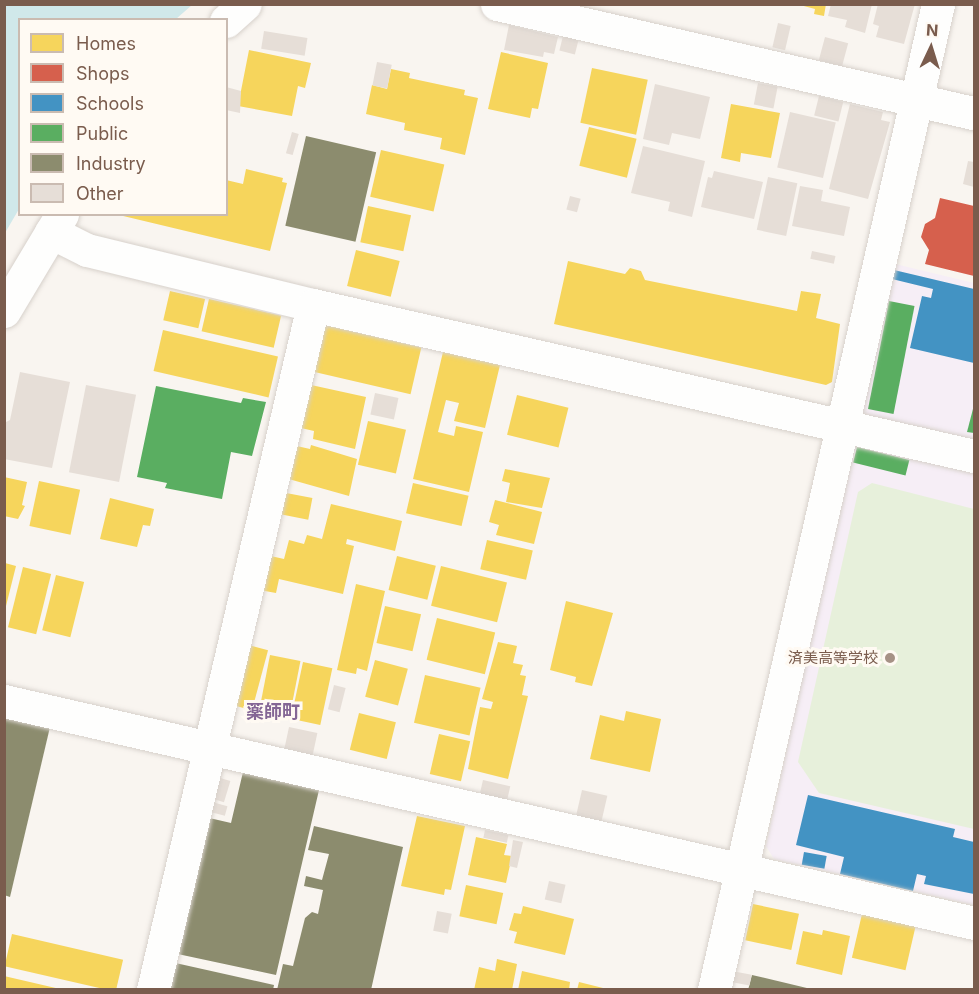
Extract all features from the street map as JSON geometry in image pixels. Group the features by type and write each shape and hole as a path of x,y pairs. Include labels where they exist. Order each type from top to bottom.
{"street":[{"path":"228,19 245,4"},
{"path":"497,4 975,113"},
{"path":"714,990 744,869 939,4"},
{"path":"4,310 56,223 87,250 313,305 975,456"},
{"path":"153,990 207,749 313,305"},
{"path":"4,701 975,923"}],"shaded area":[{"path":"891,263 974,283 974,440 865,416 860,405"},
{"name":"済美高等学校","path":"852,440 974,471 974,905 774,859 766,846"}],"green space":[{"name":"済美高等学校","path":"872,483 974,509 974,829 819,793 798,762 858,492"}],"water":[{"path":"5,4 192,5 177,18 18,18 18,211 5,233"}],"building: Homes":[{"path":"826,4 824,16 814,14 815,9 800,5"},
{"path":"249,50 311,63 305,88 298,86 292,116 238,106"},
{"path":"501,52 548,63 538,109 532,108 530,118 488,109"},
{"path":"592,68 648,80 636,135 580,123"},
{"path":"391,69 410,73 409,78 465,90 464,95 478,98 465,155 440,149 442,138 404,130 405,123 366,114 372,85 387,89"},
{"path":"731,104 780,113 771,158 741,153 740,162 721,158"},
{"path":"589,127 637,139 627,178 579,166"},
{"path":"381,150 444,165 434,211 370,197"},
{"path":"246,169 283,178 282,182 287,183 270,251 123,216 228,216 228,180 243,184"},
{"path":"368,206 411,215 403,251 360,242"},
{"path":"356,250 400,261 391,297 347,286"},
{"path":"568,261 625,274 630,268 641,271 645,280 797,311 801,291 821,294 816,318 840,324 832,382 826,385 554,324"},
{"path":"170,291 205,299 198,328 163,320"},
{"path":"209,299 281,316 274,348 202,331"},
{"path":"320,324 421,347 411,394 309,371"},
{"path":"163,330 278,357 269,397 154,371"},
{"path":"443,352 500,365 485,428 454,421 459,403 446,400 438,432 454,436 456,426 483,432 469,492 413,479"},
{"path":"302,383 366,397 355,449 313,439 314,431 292,426"},
{"path":"517,395 568,408 559,448 507,435"},
{"path":"368,421 406,430 396,474 358,465"},
{"path":"288,444 310,449 311,445 357,459 349,496 278,476"},
{"path":"505,469 550,478 542,508 506,502 510,483 502,481"},
{"path":"4,477 27,482 22,505 25,506 18,519 4,516"},
{"path":"39,481 80,490 71,535 29,526"},
{"path":"413,483 469,496 462,526 406,513"},
{"path":"281,492 312,498 308,520 277,514"},
{"path":"110,498 154,509 150,526 143,525 137,547 100,539"},
{"path":"495,500 542,512 534,544 496,535 499,525 489,522"},
{"path":"331,504 402,521 395,551 347,539 346,544 354,546 343,594 279,579 276,593 254,589 262,554 284,559 289,540 304,544 307,535 322,539"},
{"path":"487,540 533,551 526,580 480,569"},
{"path":"397,556 436,566 427,600 389,590"},
{"path":"5,563 16,566 5,610"},
{"path":"441,566 507,582 497,622 431,606"},
{"path":"23,567 51,574 36,634 8,627"},
{"path":"56,575 84,582 70,637 42,630"},
{"path":"356,584 385,591 367,671 357,668 356,674 337,670"},
{"path":"566,601 613,613 592,686 575,682 576,677 550,670"},
{"path":"385,606 421,614 413,651 376,643"},
{"path":"437,618 495,633 485,674 427,660"},
{"path":"498,642 517,646 513,663 523,665 520,675 526,676 522,695 528,696 508,779 468,769 480,707 491,709 493,702 482,699"},
{"path":"241,643 268,650 252,710 225,703"},
{"path":"270,655 300,661 289,718 259,712"},
{"path":"375,660 408,669 398,706 365,697"},
{"path":"303,662 332,668 320,725 291,719"},
{"path":"425,675 481,688 470,736 414,723"},
{"path":"626,711 661,719 650,772 590,759 600,715 624,721"},
{"path":"359,713 396,722 387,759 350,750"},
{"path":"439,734 470,741 461,781 430,774"},
{"path":"417,816 465,826 451,890 445,889 444,895 401,886"},
{"path":"476,837 507,844 504,855 512,856 506,883 468,875"},
{"path":"466,885 503,893 497,924 459,916"},
{"path":"753,904 799,914 791,950 745,940"},
{"path":"523,906 574,919 565,955 514,943 517,932 509,930 514,913 521,914"},
{"path":"862,914 916,926 905,970 852,958"},
{"path":"823,930 850,936 842,975 796,964 803,931 822,935"},
{"path":"12,934 123,960 116,990 5,966"},
{"path":"497,959 517,964 512,990 474,990 479,967 495,971"},
{"path":"522,971 570,982 569,990 518,990"},
{"path":"4,976 60,989 60,990 4,990"},
{"path":"579,982 607,989 607,990 577,990"}],"building: Shops":[{"path":"940,198 974,206 974,276 925,264 929,250 921,237 925,224 935,218"}],"building: Schools":[{"path":"894,270 974,289 974,363 910,348 922,296 931,298 933,289 892,279"},
{"path":"808,795 955,829 953,837 974,842 974,894 924,884 926,876 917,874 913,891 840,874 844,857 796,845"},
{"path":"804,852 827,856 824,869 802,865"}],"building: Public":[{"path":"889,301 915,306 894,414 868,409"},
{"path":"156,386 241,403 243,398 266,402 252,456 231,452 222,499 165,488 167,483 137,477"},
{"path":"974,405 974,433 967,432"},
{"path":"857,447 909,460 906,476 853,463"}],"building: Industry":[{"path":"306,136 376,152 355,242 285,226"},
{"path":"4,716 50,727 10,897 4,895"},
{"path":"243,772 319,790 276,975 173,953 205,817 231,823"},
{"path":"314,826 403,847 371,990 277,990 283,964 293,966 305,918 312,912 318,914 323,890 304,886 306,876 322,880 329,854 308,850"},
{"path":"171,962 274,985 273,990 165,990"},
{"path":"752,975 811,989 811,990 748,990"}],"building: Other":[{"path":"831,4 872,4 865,33 845,27 847,20 828,16"},
{"path":"878,4 915,4 904,44 876,37 879,26 873,24"},
{"path":"778,23 791,26 785,50 772,47"},
{"path":"509,25 558,37 554,54 544,52 543,57 504,50"},
{"path":"264,31 307,38 305,56 261,49"},
{"path":"563,36 579,40 575,54 559,51"},
{"path":"825,37 848,43 842,66 819,60"},
{"path":"377,62 392,65 387,88 372,86"},
{"path":"758,83 778,87 773,108 754,105"},
{"path":"655,84 710,97 700,139 672,133 669,145 643,139"},
{"path":"228,88 241,91 240,113 228,110"},
{"path":"819,96 843,102 838,121 814,115"},
{"path":"850,104 883,112 881,120 890,122 868,199 829,189"},
{"path":"790,112 836,123 823,178 777,168"},
{"path":"292,132 299,134 293,155 286,153"},
{"path":"643,146 705,161 692,217 668,211 670,202 631,193"},
{"path":"968,161 974,162 974,187 963,184"},
{"path":"714,171 763,182 754,219 701,207 708,177 712,178"},
{"path":"768,177 797,183 786,236 757,230"},
{"path":"800,186 823,190 821,201 850,207 844,236 792,226"},
{"path":"570,196 581,199 577,212 566,210"},
{"path":"812,251 835,256 834,264 810,259"},
{"path":"20,372 70,382 52,468 4,459 4,423 10,420"},
{"path":"86,385 136,395 119,482 69,472"},
{"path":"375,393 398,398 394,420 370,415"},
{"path":"334,685 346,688 340,712 328,709"},
{"path":"289,727 317,733 312,757 284,750"},
{"path":"217,777 230,781 224,802 211,798"},
{"path":"483,780 510,786 507,801 480,795"},
{"path":"582,790 607,796 601,822 576,816"},
{"path":"212,802 227,806 225,816 209,812"},
{"path":"485,830 508,835 507,843 483,838"},
{"path":"513,840 523,842 517,868 509,866"},
{"path":"549,881 566,885 561,903 545,900"},
{"path":"437,911 452,914 448,933 433,931"},
{"path":"732,971 752,975 750,986 730,982"}],"place":[{"name":"済美高等学校","path":"890,658"}],"district":[{"name":"薬師町","path":"273,712"}]}
